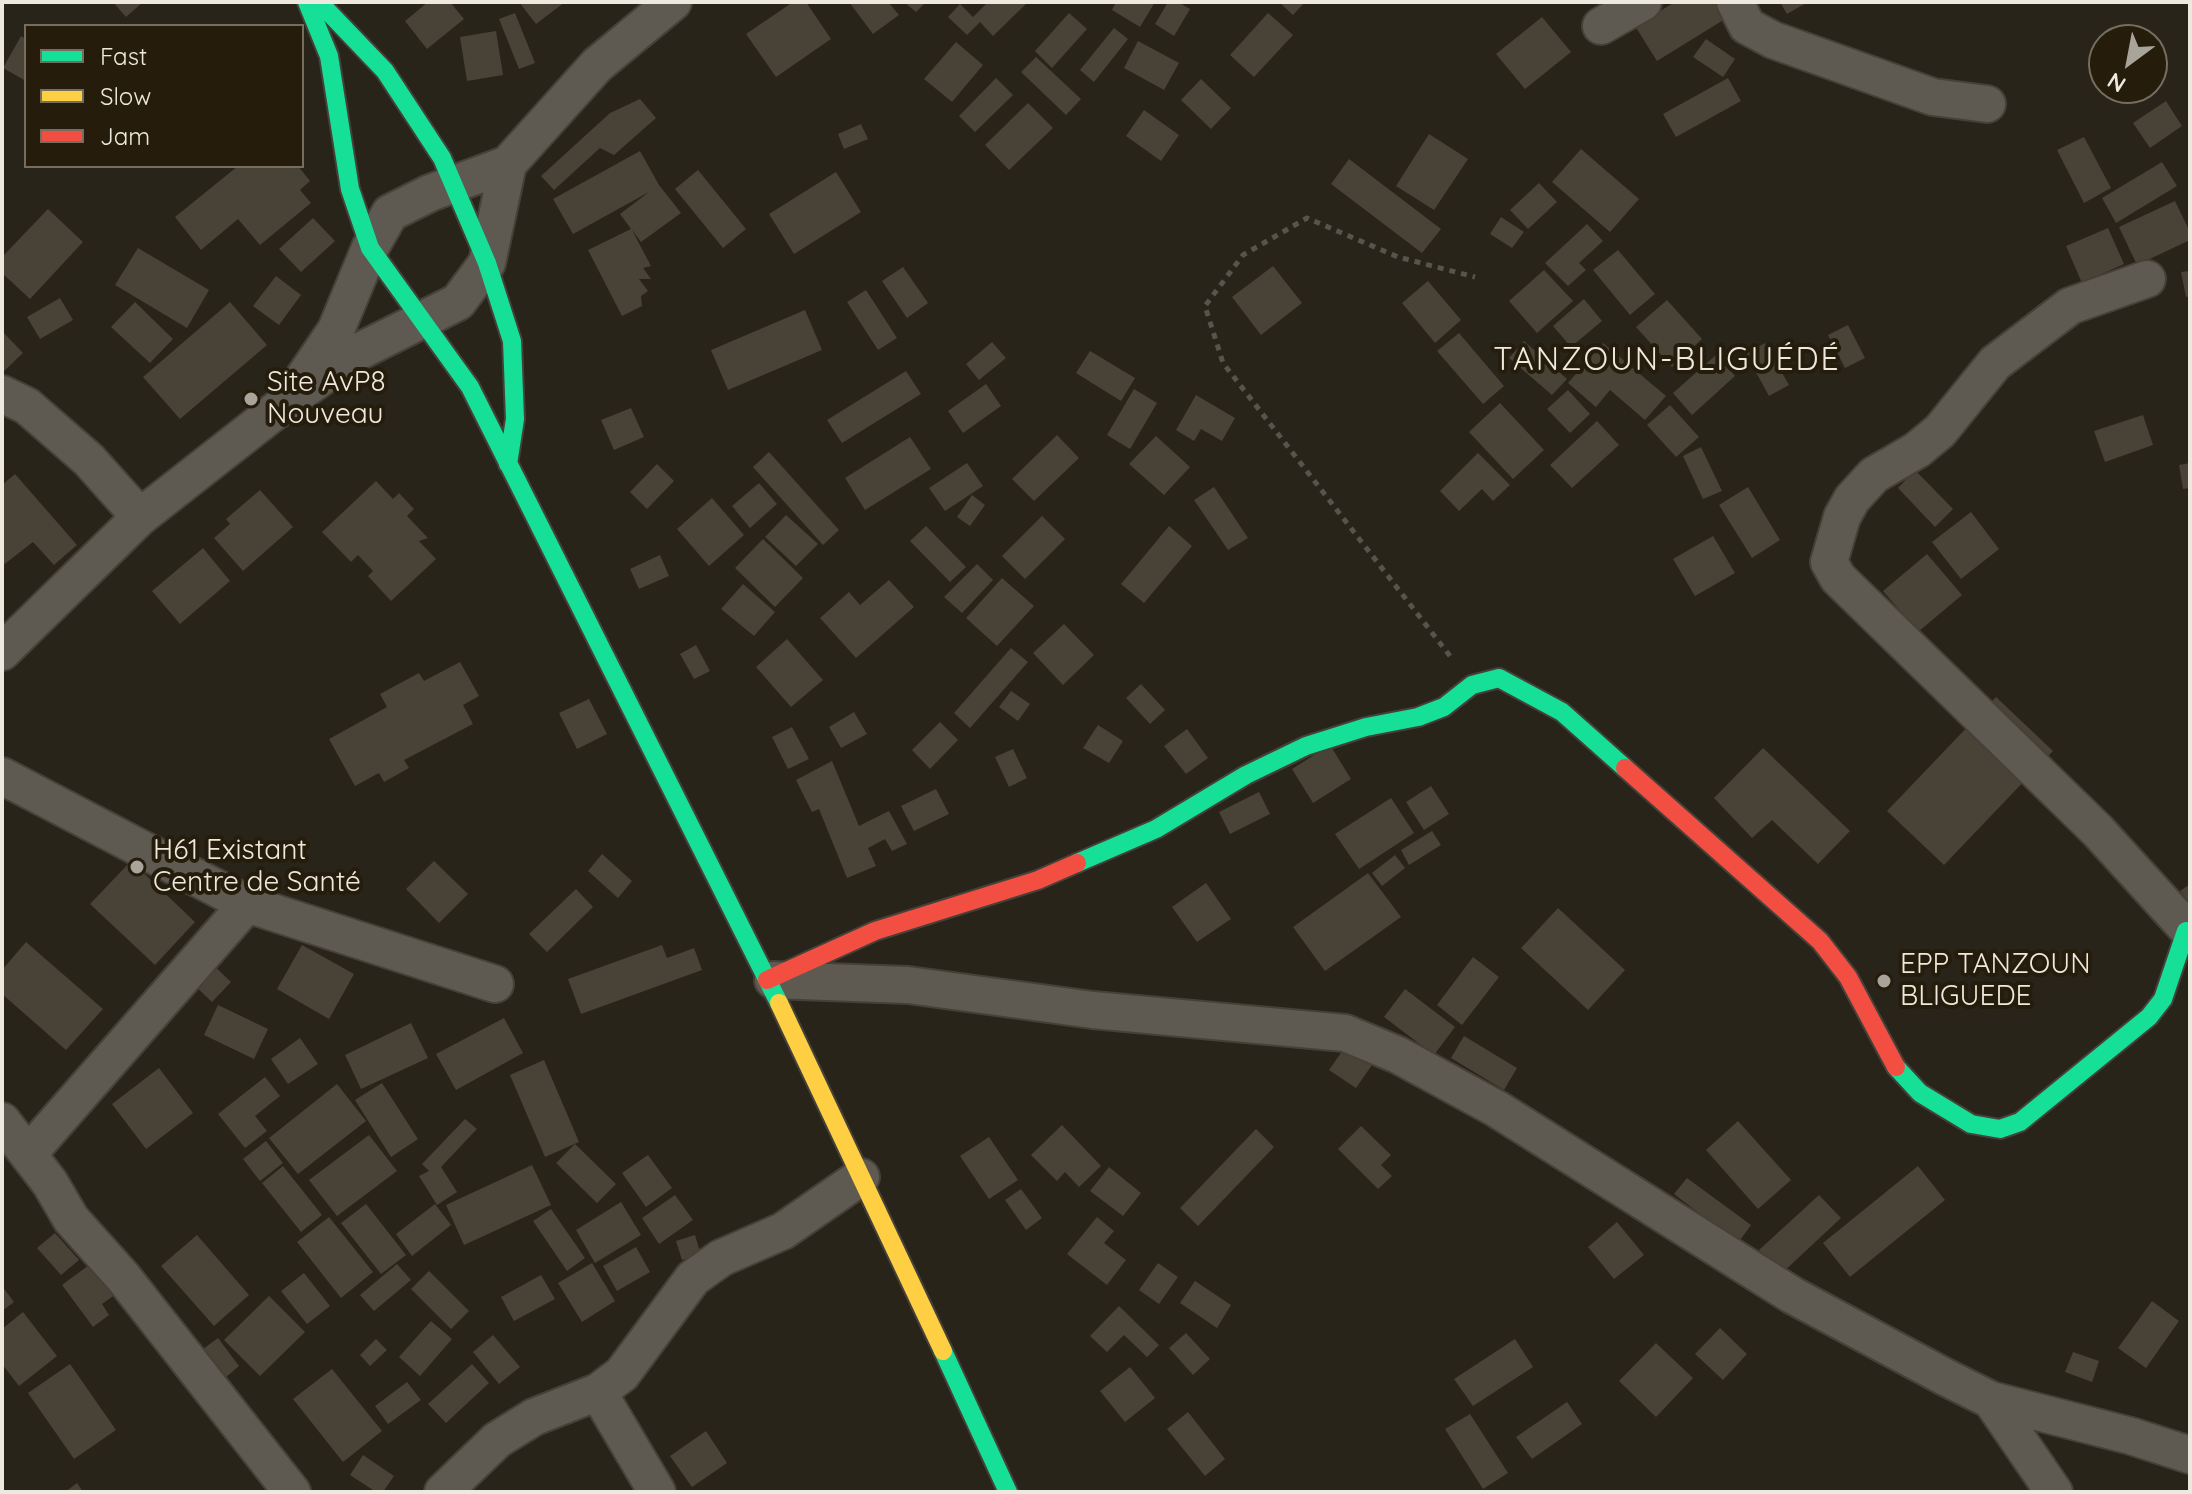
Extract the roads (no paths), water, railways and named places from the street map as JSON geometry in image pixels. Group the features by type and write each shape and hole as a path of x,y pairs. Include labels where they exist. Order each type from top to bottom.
{"main road":[{"path":"307,2 329,56 350,189 370,248 424,318 470,387 767,980 1008,1492"},
{"path":"319,2 385,71 442,158 487,263 512,341 515,419 508,464"},
{"path":"767,980 875,931 1038,880 1077,864 1156,829 1246,775 1306,746 1366,727 1418,717 1444,707 1472,685 1499,678 1525,689 1562,712 1820,941 1848,977 1900,1074 1930,1100 1971,1124 2000,1129 2020,1122 2149,1017 2163,999 2188,931"}],"street":[{"path":"288,401 336,330 370,248 390,213 453,184 508,164 597,65 673,2"},
{"path":"1601,26 1643,2"},
{"path":"1735,2 1747,26 1773,40 1933,97 1987,104"},
{"path":"2,652 140,517 288,401 354,354 458,302 487,263 508,164"},
{"path":"2147,279 2070,306 1995,363 1940,431 1917,450 1874,475 1852,499 1842,517 1829,562 1838,578 2098,831 2188,931"},
{"path":"2,394 27,406 89,460 140,517"},
{"path":"2,776 247,904 495,984"},
{"path":"29,1153 247,904"},
{"path":"767,980 908,985 1093,1010 1345,1033 1398,1055 1497,1109 1792,1295 1991,1400 2131,1436 2190,1455"},
{"path":"2,1121 29,1153 71,1219 123,1277 292,1492"},
{"path":"443,1492 497,1440 534,1417 598,1392 622,1374 693,1278 721,1258 783,1231 861,1177"},
{"path":"598,1392 657,1492"},
{"path":"1991,1400 2054,1492"}],"place":[{"name":"Site AvP8 Nouveau","path":"251,399"},
{"name":"H61 Existant Centre de Santé","path":"137,867"},
{"name":"EPP TANZOUN BLIGUEDE","path":"1884,981"}],"district":[{"name":"TANZOUN-BLIGUÉDÉ","path":"1667,360"}]}
